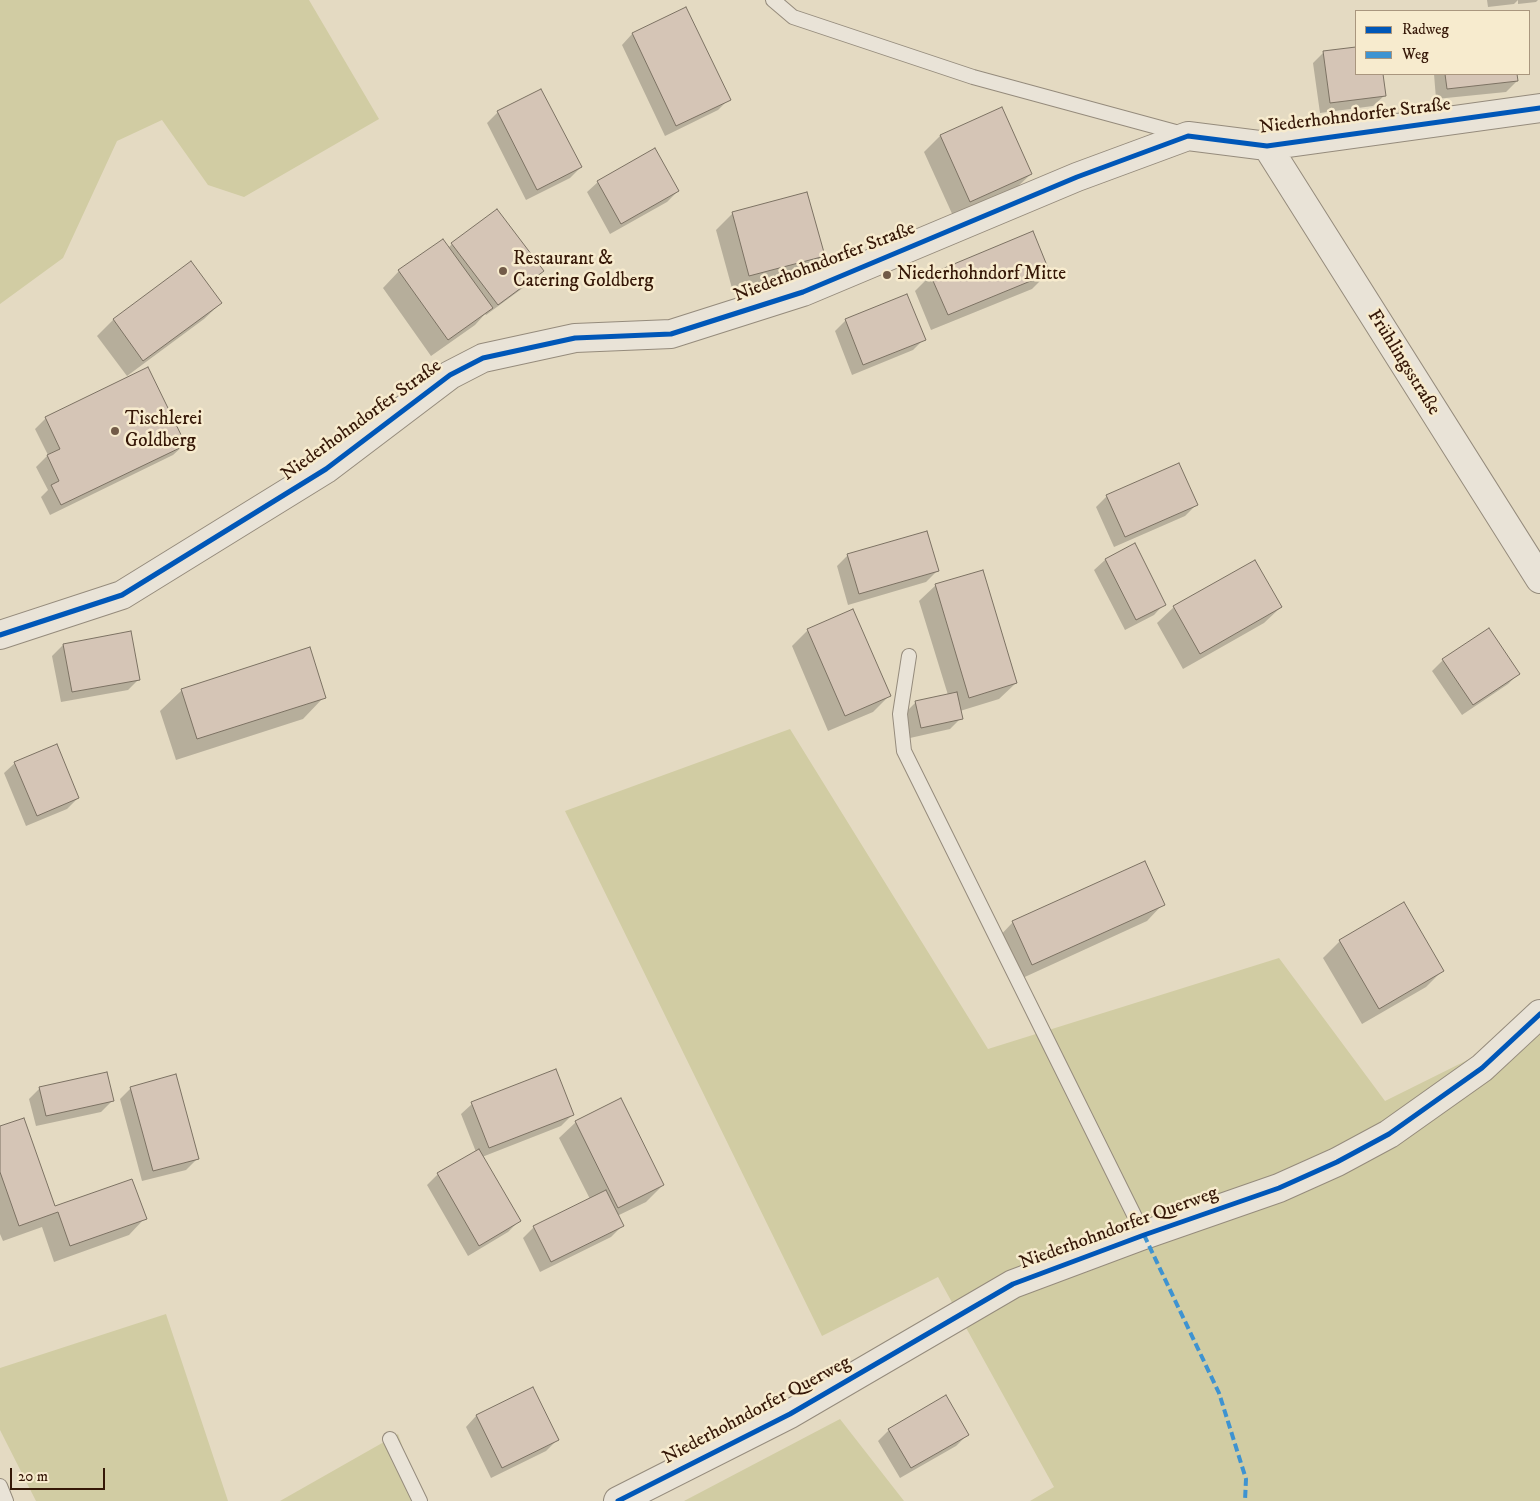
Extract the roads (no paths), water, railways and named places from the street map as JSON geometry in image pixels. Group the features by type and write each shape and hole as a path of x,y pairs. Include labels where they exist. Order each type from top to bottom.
{"street":[{"name":"Niederhohndorfer Straße","path":"0,634 122,595 326,469 450,375 483,358 575,338 671,334 803,292 1077,177 1188,136 1267,146 1540,108"},
{"name":"Frühlingsstraße","path":"1267,146 1540,578"},
{"name":"Niederhohndorfer Querweg","path":"618,1501 790,1414 1013,1284 1144,1235 1279,1188 1337,1162 1389,1134 1482,1068 1540,1014"}],"lane":[{"path":"773,0 793,17 973,77 1188,136"},
{"path":"909,656 900,714 904,752 1144,1235"},
{"path":"390,1439 420,1501"},
{"path":"0,1486 6,1501"}],"place":[{"name":"Restaurant & Catering Goldberg","path":"503,271"},
{"name":"Niederhohndorf Mitte","path":"887,275"},
{"name":"Tischlerei Goldberg","path":"115,431"}]}
